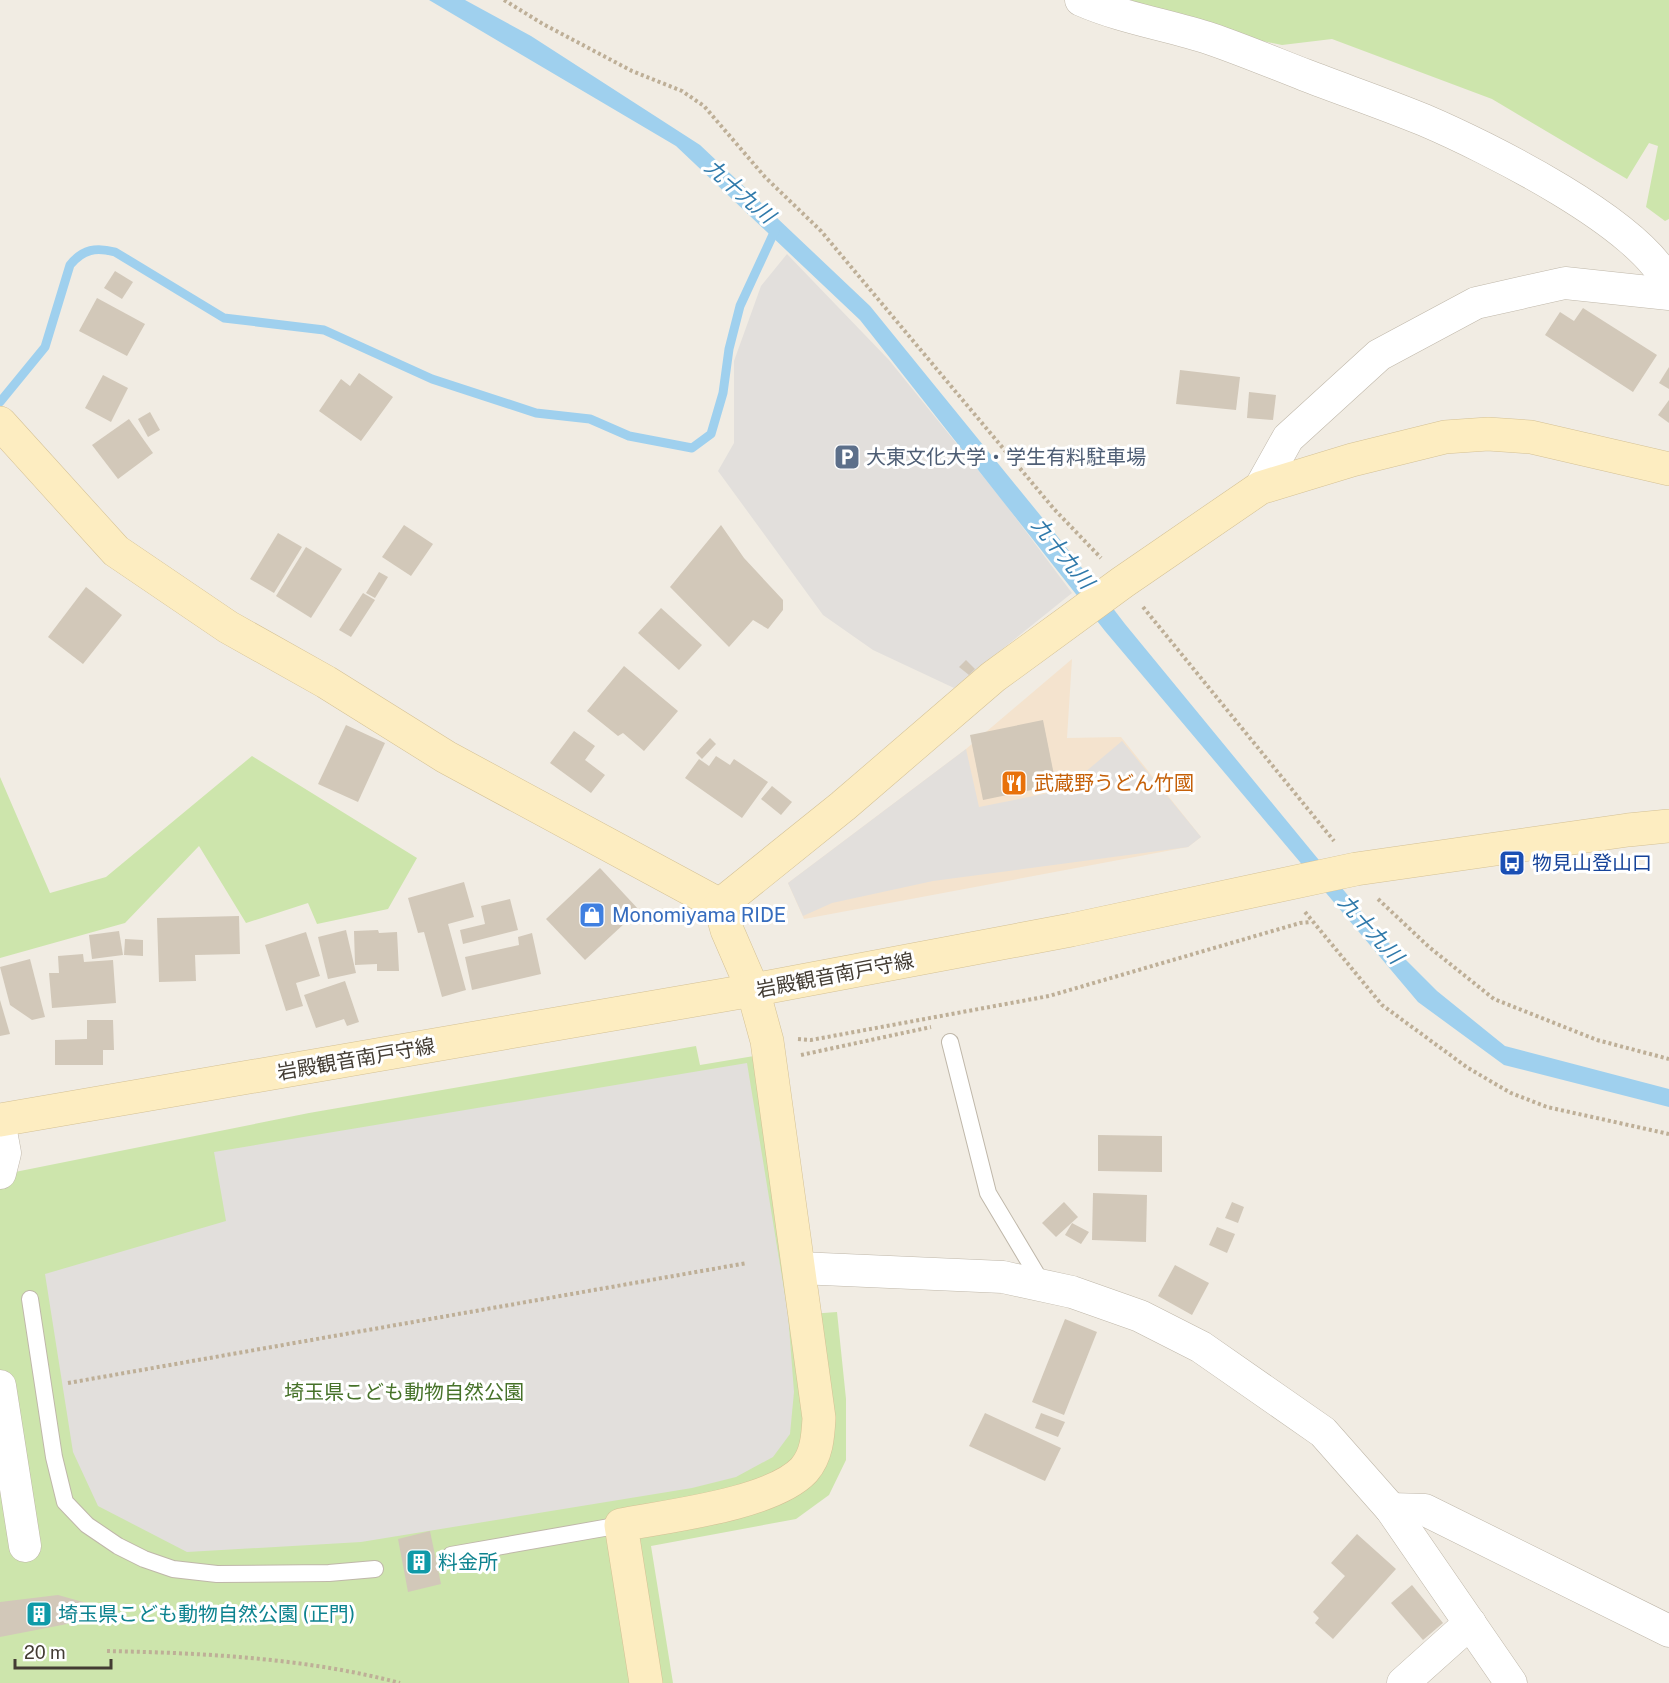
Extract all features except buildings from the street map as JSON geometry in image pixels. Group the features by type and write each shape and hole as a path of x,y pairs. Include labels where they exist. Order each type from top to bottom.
{"street":[{"path":"1081,0 1212,40 1434,125 1512,163 1588,208 1628,237 1653,261 1665,275 1669,286"},
{"path":"1260,488 1288,438 1378,355 1476,303 1565,283 1669,294"},
{"path":"0,423 116,551 228,627 326,682 446,757 720,905 753,990 767,1041 819,1418 817,1446 804,1470 769,1492 621,1525 646,1683"},
{"path":"720,905 843,806 993,677 1123,582 1260,488 1352,460 1445,437 1488,434 1531,437 1669,470"},
{"name":"岩殿観音南戸守線","path":"0,1120 753,990 1071,930 1356,869 1617,831 1669,826"},
{"path":"0,1125 5,1153 0,1173"},
{"path":"799,1268 1004,1277 1072,1292 1140,1316 1201,1347 1323,1432 1391,1509 1511,1683"},
{"path":"0,1386 25,1546"},
{"path":"1391,1509 1425,1510 1669,1631"},
{"path":"1402,1683 1470,1623"}],"lane":[{"path":"950,1042 988,1193 1044,1286"},
{"path":"30,1299 54,1457 65,1502 87,1525 118,1546 144,1559 173,1569 217,1574 329,1573 375,1569"},
{"path":"451,1555 621,1525"}],"path":[{"path":"504,0 632,71 682,91 704,106 765,177 821,231 1054,509 1123,582 1356,869 1376,897 1429,947 1494,999 1597,1040 1669,1059"},
{"path":"797,1039 811,1040 1049,996 1300,923 1311,922 1383,1005 1468,1068 1511,1093 1547,1107 1669,1134"},
{"path":"791,1057 932,1027 944,1033 950,1042"},
{"path":"44,1387 747,1263"},
{"path":"107,1652 170,1653 298,1664 365,1674 400,1683"}],"shaded area":[{"name":"大東文化大学・学生有料駐車場","path":"787,254 889,360 1003,501 1072,593 954,688 873,650 823,615 718,471 734,443 734,361 761,286"},
{"path":"1072,659 1067,738 1121,737 1201,837 1188,847 804,919 788,883 966,749"},
{"path":"1122,741 1201,837 1188,847 933,881 832,903 803,916 788,883 966,749 979,807 1064,790"},
{"name":"埼玉県こども動物自然公園","path":"747,1063 788,1314 794,1392 790,1434 773,1457 736,1477 692,1488 361,1542 187,1552 98,1506 73,1452 45,1274 226,1221 214,1152"}],"green space":[{"path":"1130,0 1669,0 1669,219 1665,221 1646,207 1658,146 1649,143 1627,179 1492,99 1332,39 1282,45 1204,29"},
{"path":"252,756 417,858 388,909 317,924 308,903 246,923 199,846 125,923 0,958 0,777 50,893 106,877"},
{"name":"埼玉県こども動物自然公園","path":"696,1046 700,1065 754,1056 796,1315 837,1312 846,1399 846,1460 829,1495 796,1519 651,1546 673,1683 0,1683 0,1175 309,1113"}],"water":[{"name":"九十九川","path":"429,0 465,0 531,36 700,145 870,306 1062,542 1125,624 1378,932 1437,991 1505,1046 1669,1089 1669,1107 1504,1065 1418,1002 1105,631 860,320 676,146"}],"waterway":[{"name":"九十九川","path":"0,402 45,347 70,265 85,253 102,250 115,252 224,318 324,330 432,379 536,413 590,419 629,436 692,448 711,434 723,393 729,349 740,306 777,226"}],"place":[{"name":"大東文化大学・学生有料駐車場","path":"847,457"},
{"name":"武蔵野うどん竹國","path":"1014,783"},
{"name":"物見山登山口","path":"1512,863"},
{"name":"Monomiyama RIDE","path":"592,915"},
{"name":"料金所","path":"419,1562"},
{"name":"埼玉県こども動物自然公園 (正門)","path":"39,1614"}]}
